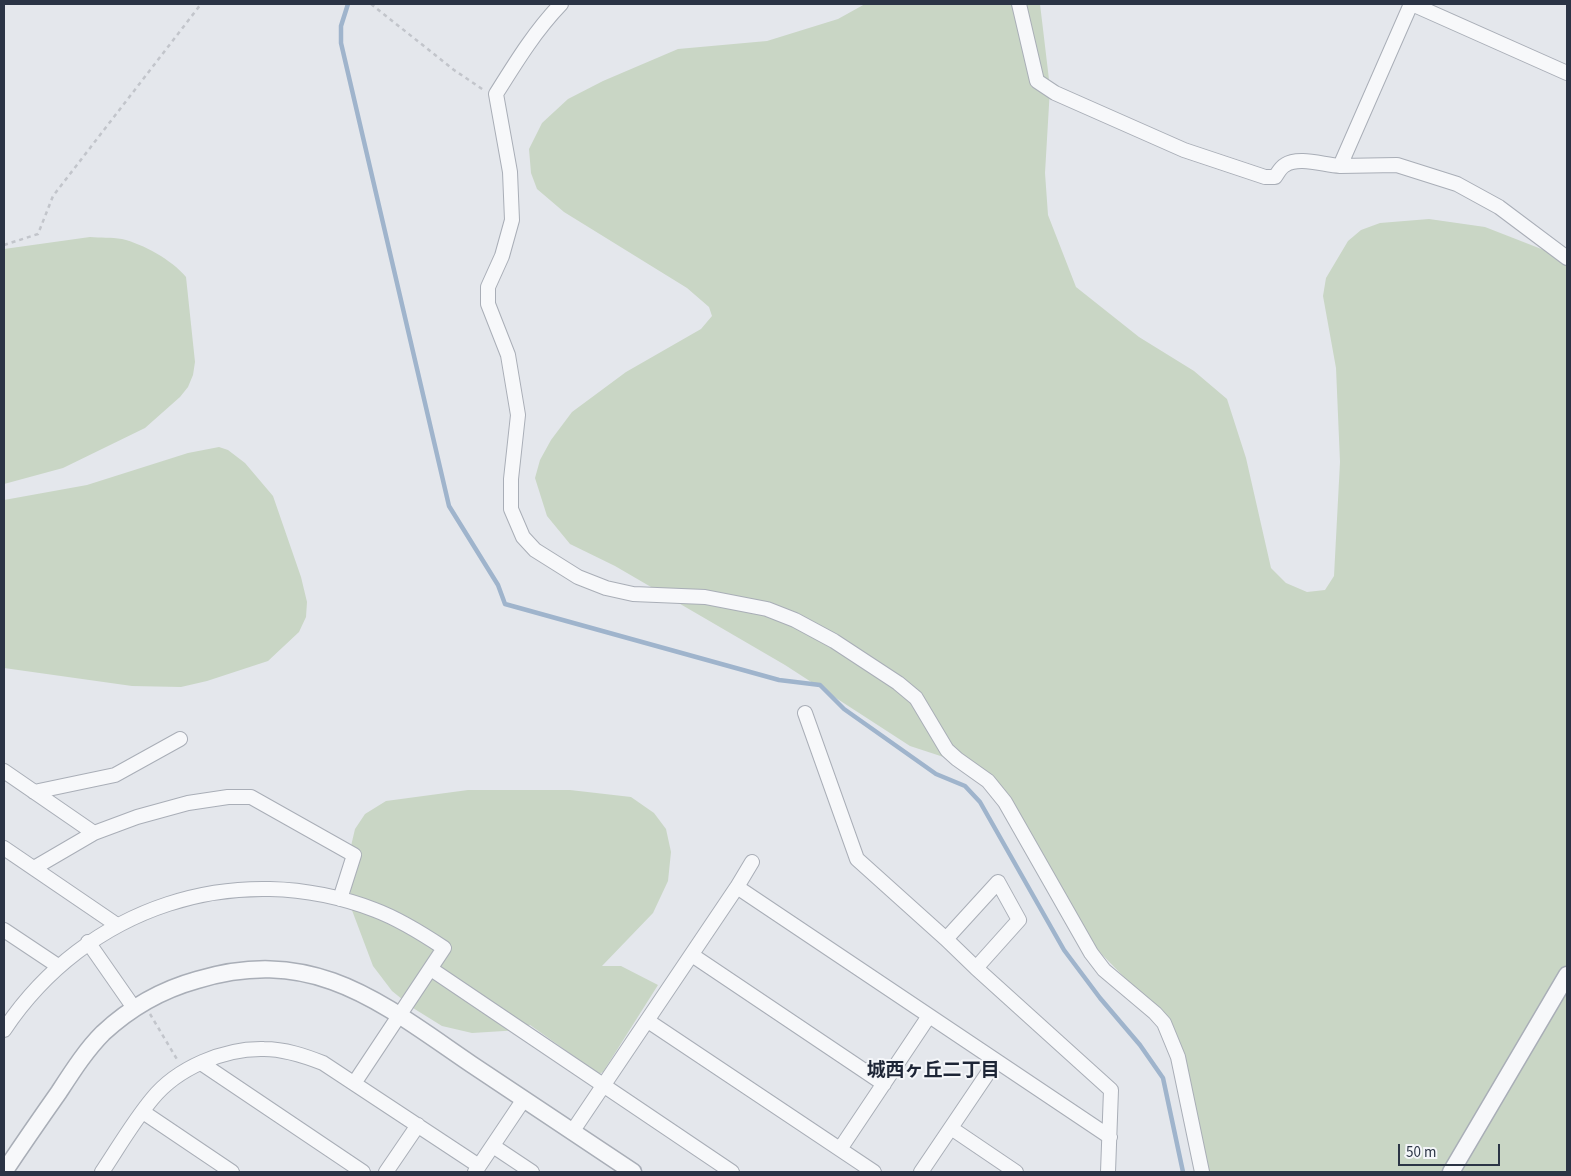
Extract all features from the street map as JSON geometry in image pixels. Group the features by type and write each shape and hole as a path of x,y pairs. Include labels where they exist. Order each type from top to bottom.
{"street":[{"path":"560,4 543,23 496,94 510,172 512,220 502,256 488,287 488,304 508,355 518,415 511,479 511,509 523,537 535,550 578,578 606,588 634,594 704,597 767,609 795,620 834,642 898,683 916,698 947,750 988,781 1005,802 1091,953 1104,970 1164,1023 1178,1057 1202,1172"},
{"path":"1020,4 1037,81 1055,93 1184,150 1265,177 1274,177 1283,166 1290,162 1300,161 1340,166 1397,166 1457,184 1499,207 1567,258"},
{"path":"1340,166 1411,4 1567,73"},
{"path":"805,713 858,859 1111,1090 1108,1172"},
{"path":"34,792 115,775 180,740"},
{"path":"4,772 94,833"},
{"path":"34,868 94,833 137,817 188,803 228,797 251,797 354,854 340,899"},
{"path":"4,848 117,925"},
{"path":"572,1132 738,887 752,862"},
{"path":"946,939 998,882 1019,920 976,968"},
{"path":"738,887 1110,1137"},
{"path":"5,1025 58,966 88,942 117,925 142,913 190,897 236,890 282,889 340,899 376,910 419,932 444,948 355,1082"},
{"path":"4,930 58,966"},
{"path":"88,942 138,1005"},
{"path":"692,955 884,1084"},
{"path":"4,1172 81,1058 103,1033 138,1005 165,991 214,975 243,970 271,969 296,971 326,978 374,999 632,1172"},
{"path":"431,969 732,1172"},
{"path":"1451,1172 1567,975"},
{"path":"840,1149 929,1016"},
{"path":"648,1021 874,1172"},
{"path":"102,1172 152,1099 185,1071 201,1063 235,1052 264,1049 301,1055 324,1063 418,1125 477,1169 524,1099"},
{"path":"921,1172 996,1061"},
{"path":"201,1063 362,1172"},
{"path":"143,1112 232,1172"},
{"path":"386,1172 418,1125"},
{"path":"950,1128 1016,1172"},
{"path":"493,1146 532,1172"}],"path":[{"path":"4,245 38,234 53,196 201,4"},
{"path":"371,4 454,70 481,89 496,94"},
{"path":"138,1005 185,1071"}],"green space":[{"path":"865,4 1040,4 1050,88 1045,173 1048,215 1076,287 1139,337 1194,371 1227,399 1246,458 1271,568 1286,583 1307,592 1325,590 1334,576 1340,462 1336,368 1323,296 1326,278 1348,241 1361,230 1380,223 1429,219 1485,227 1567,259 1567,1172 1205,1172 1195,1127 1156,1010 1087,939 1007,798 971,766 910,746 785,665 615,566 570,544 547,516 535,478 540,460 551,440 572,412 626,372 701,329 712,316 709,307 687,288 564,212 537,189 531,173 529,149 542,123 568,99 603,81 678,49 767,41 838,19"},
{"path":"90,237 122,239 139,245 157,253 186,277 195,362 193,375 188,387 180,397 145,428 63,468 4,484 4,249"},
{"path":"219,447 228,450 245,463 273,496 301,577 307,602 306,617 299,632 268,661 207,681 181,687 132,686 4,668 4,500 87,485 188,453"},
{"path":"468,790 570,790 631,797 654,813 666,829 671,852 668,881 653,913 602,966 621,966 658,985 603,1072 599,1074 530,1025 520,1030 472,1033 442,1026 413,1008 392,991 373,966 350,905 351,846 355,829 365,814 386,801"}],"waterway":[{"path":"348,4 341,26 341,43 449,506 498,585 505,604 779,680 820,685 844,709 936,774 965,786 980,802 1064,950 1100,998 1140,1045 1163,1078 1183,1172"}],"district":[{"name":"城西ヶ丘二丁目","path":"933,1072"}]}
